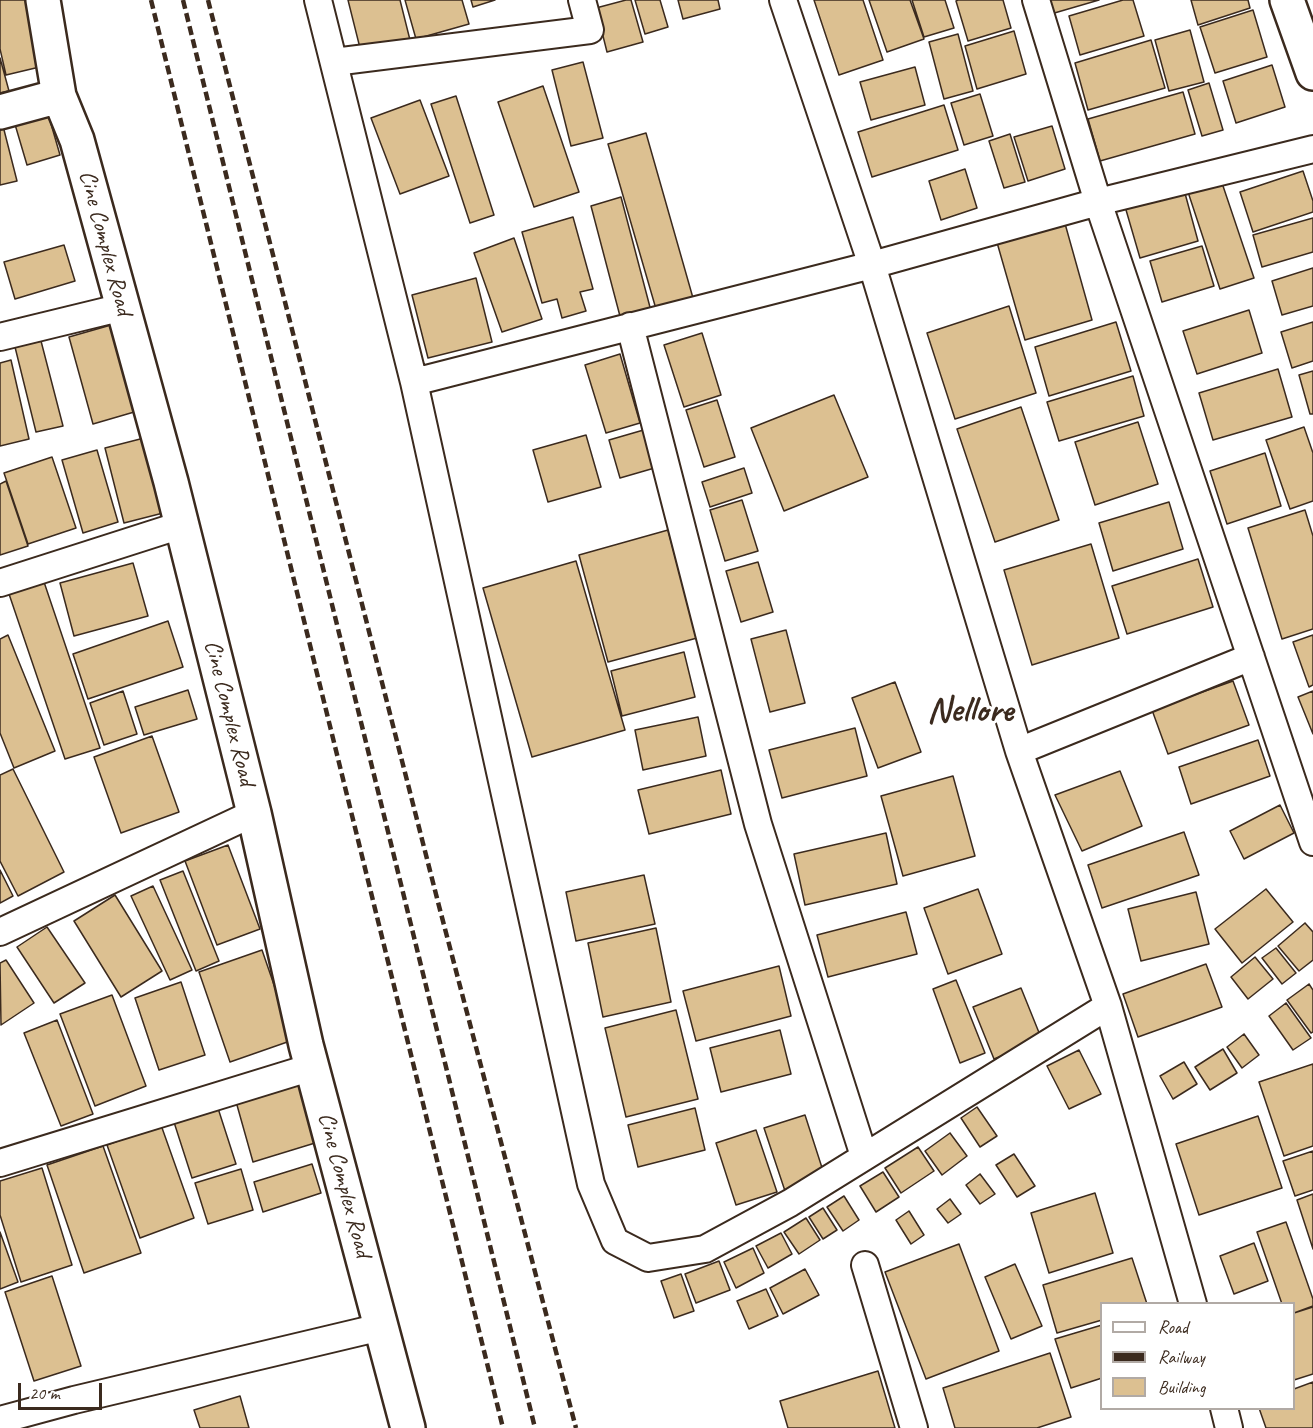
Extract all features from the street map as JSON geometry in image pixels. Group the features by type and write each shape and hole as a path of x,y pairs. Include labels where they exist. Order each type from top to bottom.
{"main road":[{"name":"Cine Complex Road","path":"43,0 59,96 77,140 171,482 254,813 312,1067 408,1428"},
{"path":"1287,0 1313,72"},
{"path":"0,112 59,96"}],"street":[{"path":"318,0 414,382 591,1184 615,1241 648,1258 705,1249 790,1203 1108,1006"},
{"path":"334,62 590,30 582,0"},
{"path":"783,0 872,265 1019,751 1108,1006 1192,1302"},
{"path":"1036,0 1098,202 1313,842"},
{"path":"414,382 872,265 1098,202 1313,149"},
{"path":"0,337 123,307"},
{"path":"630,326 758,824 864,1156"},
{"path":"0,583 181,525"},
{"path":"1019,751 1251,657"},
{"path":"0,932 254,813"},
{"path":"0,1163 312,1067"},
{"path":"865,1265 914,1428"},
{"path":"0,1420 74,1400 381,1327"},
{"path":"1224,1410 1229,1428"}],"building":[{"path":"0,0 33,0 48,65 6,75 0,49"},
{"path":"348,0 400,0 411,44 362,56"},
{"path":"405,0 462,0 469,24 416,39"},
{"path":"471,0 495,0 473,7"},
{"path":"631,0 643,42 607,52 596,8"},
{"path":"635,0 660,0 668,27 645,34"},
{"path":"678,0 718,0 720,9 683,19"},
{"path":"814,0 863,0 883,60 839,75"},
{"path":"869,0 910,0 924,39 887,52"},
{"path":"912,0 945,0 954,28 924,37"},
{"path":"1003,0 1011,28 968,41 956,1"},
{"path":"1047,0 1099,0 1051,14"},
{"path":"1123,0 1133,0 1144,36 1080,55 1069,16"},
{"path":"1191,0 1248,0 1250,8 1198,25"},
{"path":"1253,10 1267,57 1215,73 1200,27"},
{"path":"1190,30 1204,82 1169,91 1155,40"},
{"path":"1014,31 1026,74 977,89 965,46"},
{"path":"958,34 973,91 944,99 929,42"},
{"path":"1151,40 1165,88 1088,110 1075,63"},
{"path":"0,58 9,91 0,93"},
{"path":"583,62 603,138 571,146 552,70"},
{"path":"1272,65 1285,107 1236,123 1223,81"},
{"path":"915,67 925,105 871,120 860,82"},
{"path":"1209,83 1223,130 1202,136 1188,90"},
{"path":"543,86 579,192 534,207 498,102"},
{"path":"1183,92 1195,134 1100,161 1088,119"},
{"path":"980,94 993,136 964,145 951,103"},
{"path":"456,96 494,215 470,223 431,104"},
{"path":"420,100 449,176 400,194 371,118"},
{"path":"944,105 958,150 872,177 858,132"},
{"path":"47,110 60,155 27,165 14,121"},
{"path":"2,122 17,181 0,185 0,123"},
{"path":"1052,126 1065,169 1028,181 1014,137"},
{"path":"646,133 693,298 656,309 608,144"},
{"path":"1010,134 1025,182 1004,188 989,141"},
{"path":"965,169 977,208 941,220 929,181"},
{"path":"1303,171 1313,201 1313,212 1253,232 1240,192"},
{"path":"1221,180 1254,278 1220,289 1188,192"},
{"path":"1183,186 1198,241 1140,258 1124,203"},
{"path":"621,197 651,311 621,320 591,206"},
{"path":"573,217 593,289 580,292 586,311 562,318 557,299 542,303 522,232"},
{"path":"1313,218 1313,252 1262,267 1253,235"},
{"path":"1064,220 1092,320 1025,340 996,239"},
{"path":"514,238 542,319 502,332 474,253"},
{"path":"64,245 75,281 15,299 4,262"},
{"path":"1202,246 1214,286 1162,302 1150,261"},
{"path":"1313,268 1313,306 1282,315 1272,281"},
{"path":"476,278 492,342 428,358 412,295"},
{"path":"1009,306 1036,393 955,419 927,333"},
{"path":"1249,310 1262,353 1197,374 1183,331"},
{"path":"1116,322 1131,371 1049,396 1035,347"},
{"path":"1313,322 1313,361 1292,368 1281,332"},
{"path":"118,323 141,410 93,424 69,337"},
{"path":"702,333 721,395 684,407 664,345"},
{"path":"41,341 63,426 36,432 15,347"},
{"path":"620,354 640,423 606,433 585,365"},
{"path":"11,360 29,439 0,446 0,363"},
{"path":"1278,369 1292,417 1213,440 1199,393"},
{"path":"1313,371 1313,414 1310,414 1299,375"},
{"path":"1133,376 1144,416 1059,441 1047,402"},
{"path":"834,395 868,477 784,511 751,428"},
{"path":"717,400 735,457 704,467 686,410"},
{"path":"1021,407 1059,520 995,542 957,429"},
{"path":"1138,422 1158,484 1095,505 1075,442"},
{"path":"1304,427 1313,453 1313,501 1290,509 1266,440"},
{"path":"647,429 658,467 620,478 609,440"},
{"path":"586,435 601,487 548,502 533,450"},
{"path":"148,437 167,512 124,523 105,448"},
{"path":"97,450 118,522 83,533 62,460"},
{"path":"1265,453 1281,506 1227,524 1210,471"},
{"path":"52,457 76,528 28,544 4,473"},
{"path":"744,468 752,493 710,507 702,482"},
{"path":"6,481 28,546 0,555 0,484"},
{"path":"742,500 758,551 725,561 710,510"},
{"path":"1169,502 1183,549 1113,571 1099,523"},
{"path":"1305,510 1313,536 1313,629 1282,639 1248,528"},
{"path":"668,530 697,638 608,662 579,555"},
{"path":"1091,544 1119,638 1032,665 1004,570"},
{"path":"1198,559 1213,607 1127,634 1112,586"},
{"path":"576,561 625,730 532,757 483,588"},
{"path":"758,562 773,612 741,622 726,571"},
{"path":"133,563 148,616 74,636 60,583"},
{"path":"43,579 100,748 65,759 8,591"},
{"path":"168,621 183,667 88,699 73,654"},
{"path":"786,630 805,703 770,712 751,639"},
{"path":"8,635 55,751 14,768 0,733 0,639"},
{"path":"1313,635 1313,685 1309,687 1293,642"},
{"path":"684,652 695,697 622,716 611,671"},
{"path":"1233,681 1249,725 1168,754 1152,710"},
{"path":"895,682 921,752 878,768 852,698"},
{"path":"188,690 197,719 144,735 135,707"},
{"path":"123,691 137,734 104,745 90,703"},
{"path":"1313,691 1313,734 1298,697"},
{"path":"698,717 706,756 643,770 635,730"},
{"path":"855,728 867,776 782,798 769,750"},
{"path":"152,736 179,812 121,833 94,757"},
{"path":"1258,740 1270,776 1191,804 1179,767"},
{"path":"13,769 64,872 18,896 0,861 0,775"},
{"path":"721,770 731,814 649,834 638,790"},
{"path":"1120,771 1142,826 1082,851 1055,795"},
{"path":"953,776 975,856 903,876 881,796"},
{"path":"1280,805 1294,833 1244,859 1230,831"},
{"path":"1184,832 1199,875 1102,908 1088,865"},
{"path":"886,833 897,884 805,905 794,854"},
{"path":"228,845 260,929 217,945 185,861"},
{"path":"0,870 13,896 0,903"},
{"path":"183,871 219,961 196,971 160,880"},
{"path":"644,875 655,924 576,941 566,892"},
{"path":"153,886 192,970 170,980 131,896"},
{"path":"978,889 1002,954 948,974 924,908"},
{"path":"1266,889 1293,922 1242,963 1215,929"},
{"path":"1196,892 1209,944 1141,961 1128,909"},
{"path":"115,895 162,971 121,997 74,921"},
{"path":"906,912 917,954 828,977 817,935"},
{"path":"1305,923 1313,932 1313,960 1299,971 1278,946"},
{"path":"47,927 85,983 54,1003 17,947"},
{"path":"656,928 671,1002 603,1017 588,943"},
{"path":"1276,948 1296,973 1282,984 1262,958"},
{"path":"262,950 293,1040 230,1062 199,972"},
{"path":"1255,957 1273,979 1248,999 1231,977"},
{"path":"6,960 34,1003 1,1025 0,963"},
{"path":"1206,964 1222,1007 1138,1037 1123,994"},
{"path":"779,966 791,1016 696,1041 683,991"},
{"path":"956,980 985,1053 960,1063 933,989"},
{"path":"181,982 205,1055 159,1070 135,998"},
{"path":"1309,984 1313,990 1313,1032 1311,1033 1287,1000"},
{"path":"1021,988 1042,1040 994,1059 973,1007"},
{"path":"112,995 146,1086 95,1106 60,1014"},
{"path":"1286,1003 1311,1038 1293,1050 1269,1016"},
{"path":"676,1010 698,1099 626,1117 605,1028"},
{"path":"57,1020 93,1114 61,1126 24,1033"},
{"path":"780,1030 791,1074 721,1092 710,1048"},
{"path":"1244,1034 1259,1055 1242,1068 1227,1047"},
{"path":"1223,1049 1237,1073 1210,1090 1195,1067"},
{"path":"1079,1050 1101,1094 1069,1109 1047,1066"},
{"path":"1184,1062 1197,1084 1173,1099 1160,1076"},
{"path":"1313,1064 1313,1146 1284,1156 1259,1082"},
{"path":"297,1079 315,1143 253,1162 235,1098"},
{"path":"216,1102 236,1164 192,1178 172,1116"},
{"path":"977,1107 997,1136 980,1147 961,1118"},
{"path":"695,1108 705,1150 638,1167 628,1125"},
{"path":"805,1115 825,1177 785,1191 764,1128"},
{"path":"1258,1116 1282,1188 1199,1215 1176,1144"},
{"path":"161,1125 194,1218 140,1238 107,1145"},
{"path":"756,1130 777,1192 736,1205 716,1143"},
{"path":"950,1133 967,1156 942,1175 925,1151"},
{"path":"103,1146 141,1253 84,1273 47,1165"},
{"path":"918,1147 934,1171 901,1193 885,1168"},
{"path":"1313,1151 1313,1190 1295,1196 1283,1161"},
{"path":"1014,1154 1035,1186 1017,1197 996,1165"},
{"path":"312,1164 321,1193 263,1212 254,1182"},
{"path":"42,1168 72,1265 21,1282 0,1215 0,1181"},
{"path":"241,1169 253,1210 208,1224 195,1183"},
{"path":"883,1172 899,1197 876,1212 860,1186"},
{"path":"980,1174 995,1194 980,1204 966,1185"},
{"path":"1095,1193 1113,1253 1049,1273 1031,1213"},
{"path":"1313,1194 1313,1249 1297,1200"},
{"path":"844,1196 859,1220 843,1231 827,1207"},
{"path":"950,1199 961,1214 948,1223 937,1209"},
{"path":"823,1208 837,1230 823,1239 809,1217"},
{"path":"909,1211 924,1235 911,1244 896,1220"},
{"path":"806,1218 820,1240 799,1254 784,1232"},
{"path":"1286,1222 1313,1299 1313,1306 1295,1313 1295,1302 1281,1302 1257,1232"},
{"path":"0,1232 18,1282 0,1289"},
{"path":"781,1233 792,1254 768,1268 756,1246"},
{"path":"1254,1243 1268,1281 1234,1294 1220,1256"},
{"path":"959,1244 999,1351 926,1379 885,1272"},
{"path":"753,1248 764,1273 736,1288 724,1262"},
{"path":"1132,1258 1146,1302 1100,1302 1100,1321 1057,1333 1043,1285"},
{"path":"719,1261 730,1290 696,1303 685,1274"},
{"path":"1015,1264 1042,1326 1011,1339 985,1277"},
{"path":"805,1269 819,1295 783,1314 770,1288"},
{"path":"681,1274 694,1311 674,1318 661,1281"},
{"path":"52,1276 81,1366 34,1381 5,1292"},
{"path":"766,1289 778,1316 749,1329 737,1301"},
{"path":"1313,1307 1313,1374 1295,1380 1295,1313"},
{"path":"1100,1326 1100,1379 1071,1388 1055,1339"},
{"path":"1050,1353 1071,1417 1037,1428 955,1428 943,1388"},
{"path":"878,1371 895,1428 788,1428 780,1401"},
{"path":"1313,1382 1313,1428 1266,1428 1260,1410 1295,1410 1295,1389"},
{"path":"240,1396 249,1428 200,1428 194,1410"}],"railway":[{"path":"151,0 503,1428"},
{"path":"183,0 535,1428"},
{"path":"208,0 439,906 576,1428"}],"district":[{"name":"Nellore","path":"970,712"}]}
